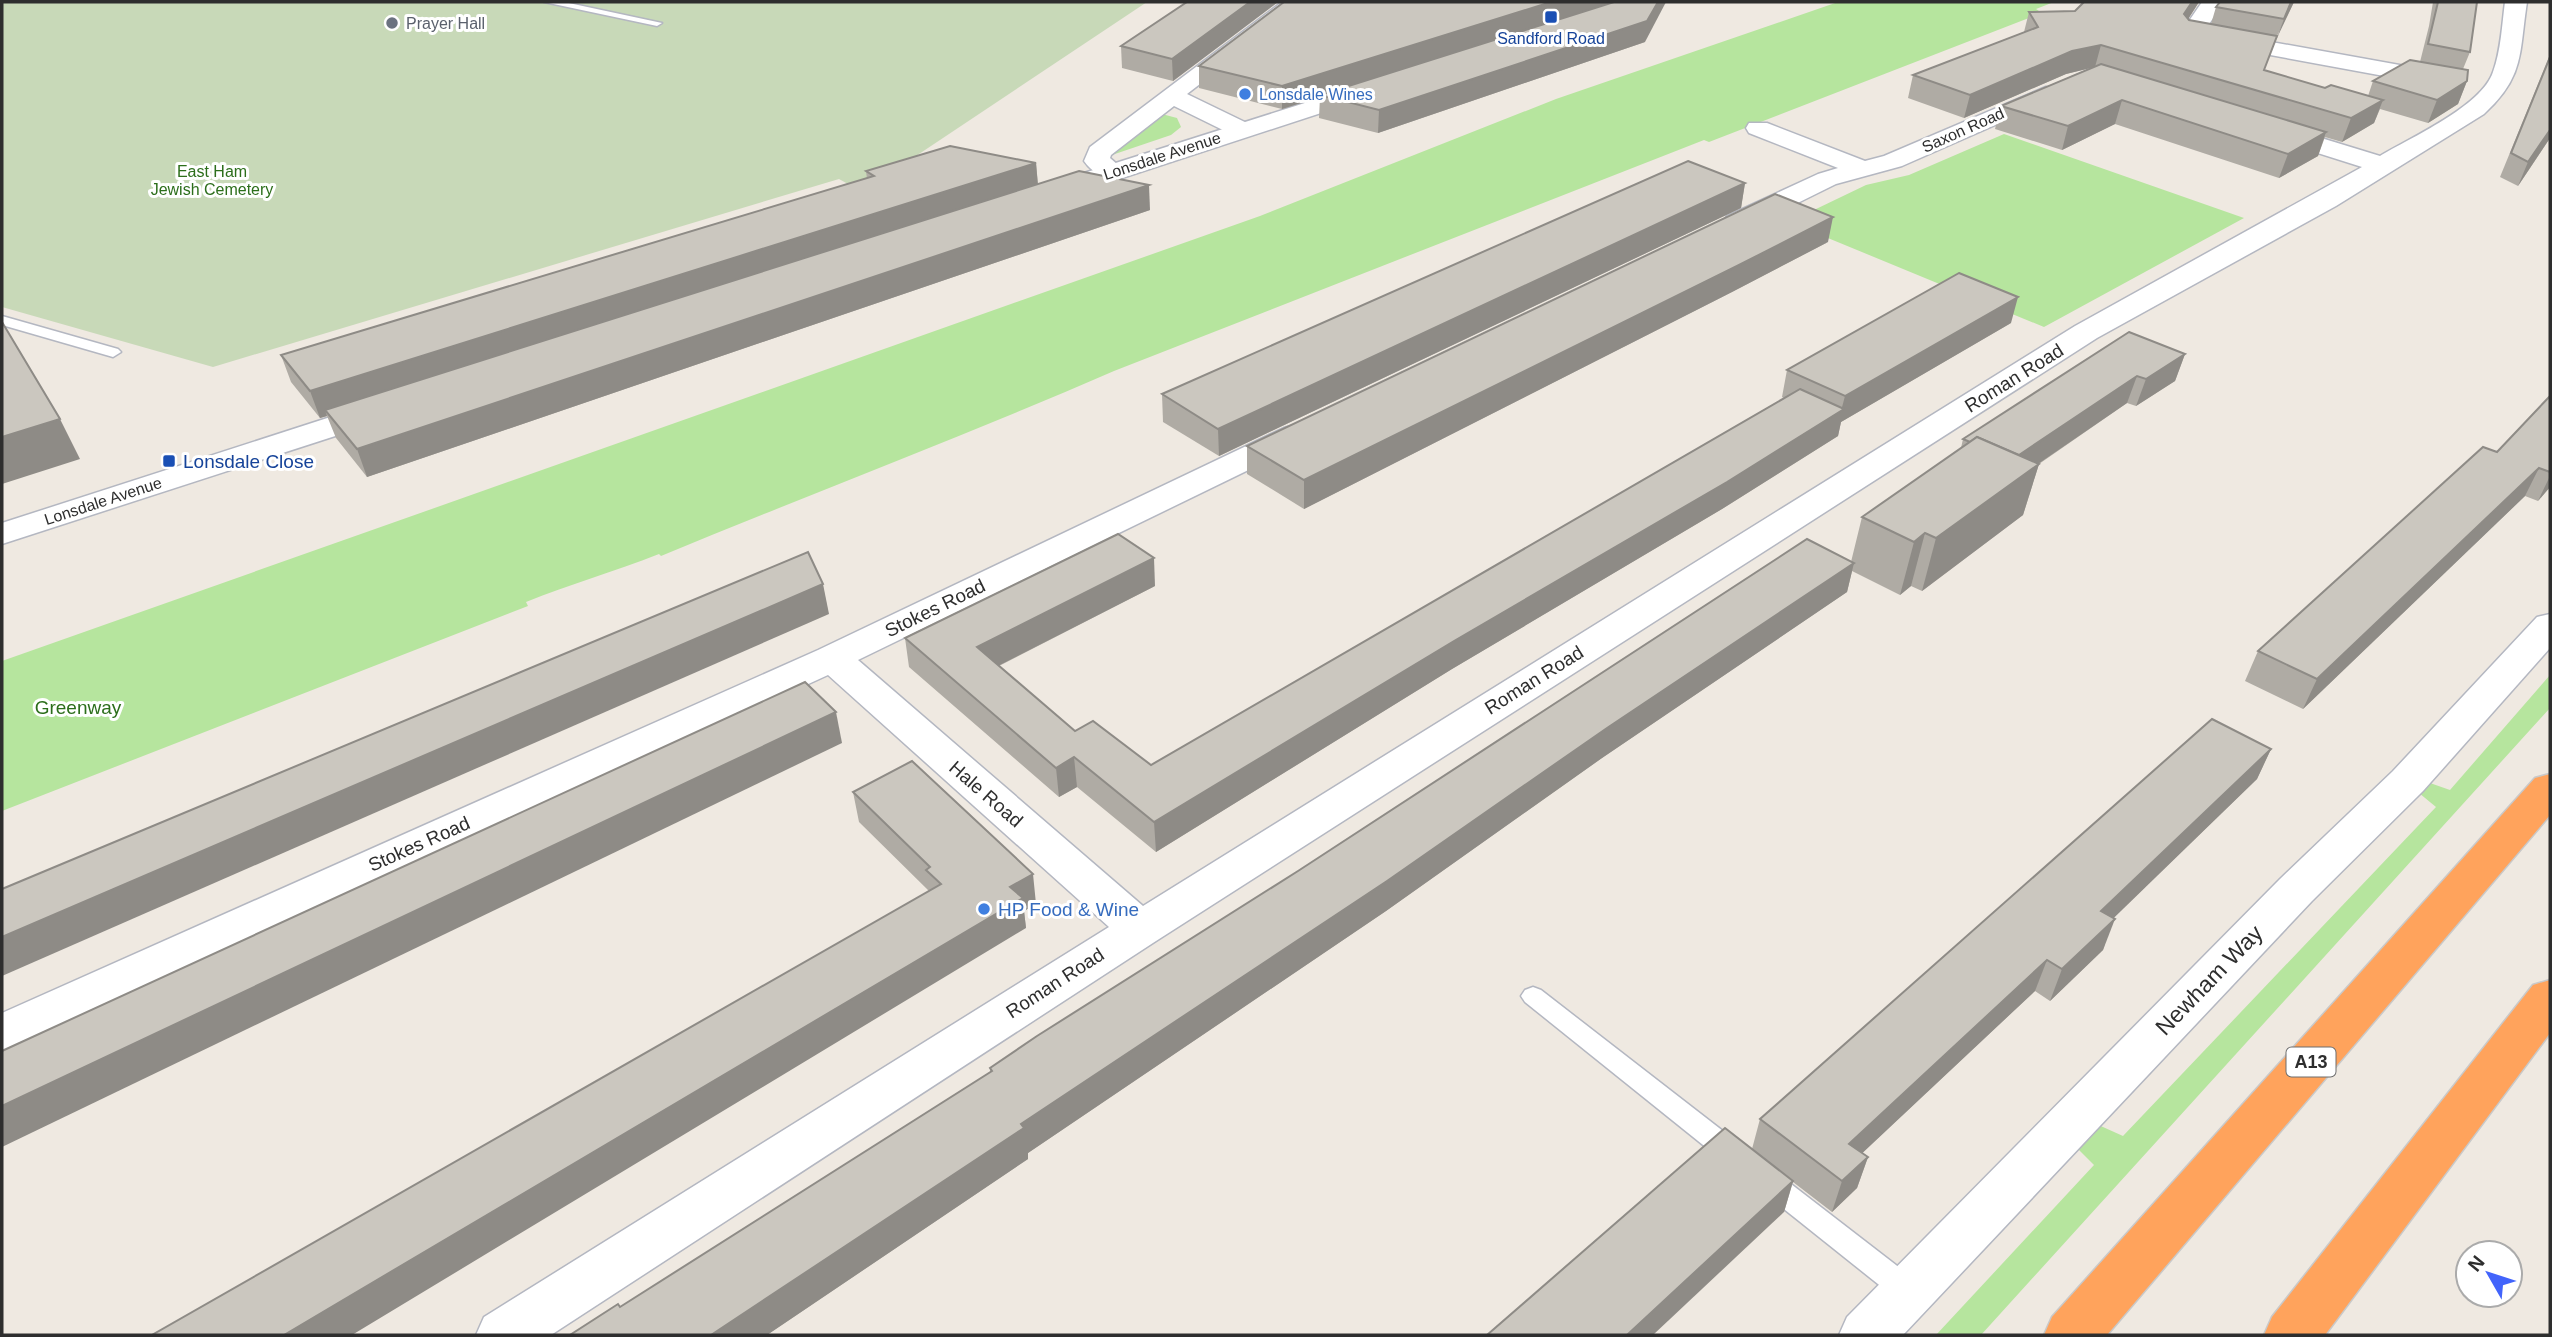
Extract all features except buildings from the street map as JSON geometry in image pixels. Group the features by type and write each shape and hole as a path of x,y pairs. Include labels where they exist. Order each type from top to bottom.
{"highway":[{"name":"A13","path":"2072,1335 2550,788"},
{"path":"2291,1335 2550,998"}],"street":[{"path":"1175,97 1176,91 1294,2"},
{"path":"2213,2 2192,34 2496,90 2505,72 2516,2"},
{"name":"Lonsdale Avenue","path":"1023,201 1393,82"},
{"name":"Saxon Road","path":"1860,167 1892,161 2063,86"},
{"name":"Roman Road","path":"504,1335 1140,929 2086,332 2385,166 2475,109 2496,90"},
{"path":"1113,172 1097,161 1099,152 1160,103 1175,97 1242,130"},
{"path":"2252,124 2385,166"},
{"path":"1758,128 1860,167"},
{"path":"1713,234 1827,179 1860,167"},
{"name":"Lonsdale Avenue","path":"2,534 409,401"},
{"name":"Stokes Road","path":"2,1034 832,658 1323,422"},
{"name":"Newham Way","path":"1867,1335 2296,890 2408,781 2550,625"},
{"name":"Hale Road","path":"832,658 1140,929"}],"lane":[{"path":"549,2 657,23"},
{"path":"2,320 114,352"},
{"path":"1533,996 1909,1291"}],"green space":[{"name":"East Ham Jewish Cemetery","path":"2,2 1147,2 898,168 848,184 839,179 213,367 2,307"},
{"name":"Greenway","path":"1838,2 2054,2 2036,9 2042,13 1709,142 1704,140 1114,371 661,556 659,554 526,602 528,606 2,811 2,661 1260,216 1556,99"},
{"path":"1158,113 1177,118 1181,127 1171,135 1109,156"},
{"path":"2004,134 2244,218 2044,327 1789,222 1866,185 1909,175"},
{"path":"2550,675 2550,708 1981,1335 1936,1335 2094,1165 2074,1145 2094,1123 2123,1136 2436,807 2419,793 2430,783 2450,790"}],"place":[{"name":"Sandford Road","path":"1551,17"},
{"name":"Prayer Hall","path":"392,23"},
{"name":"Lonsdale Wines","path":"1245,94"},
{"name":"Lonsdale Close","path":"169,461"},
{"name":"HP Food & Wine","path":"984,909"}]}
